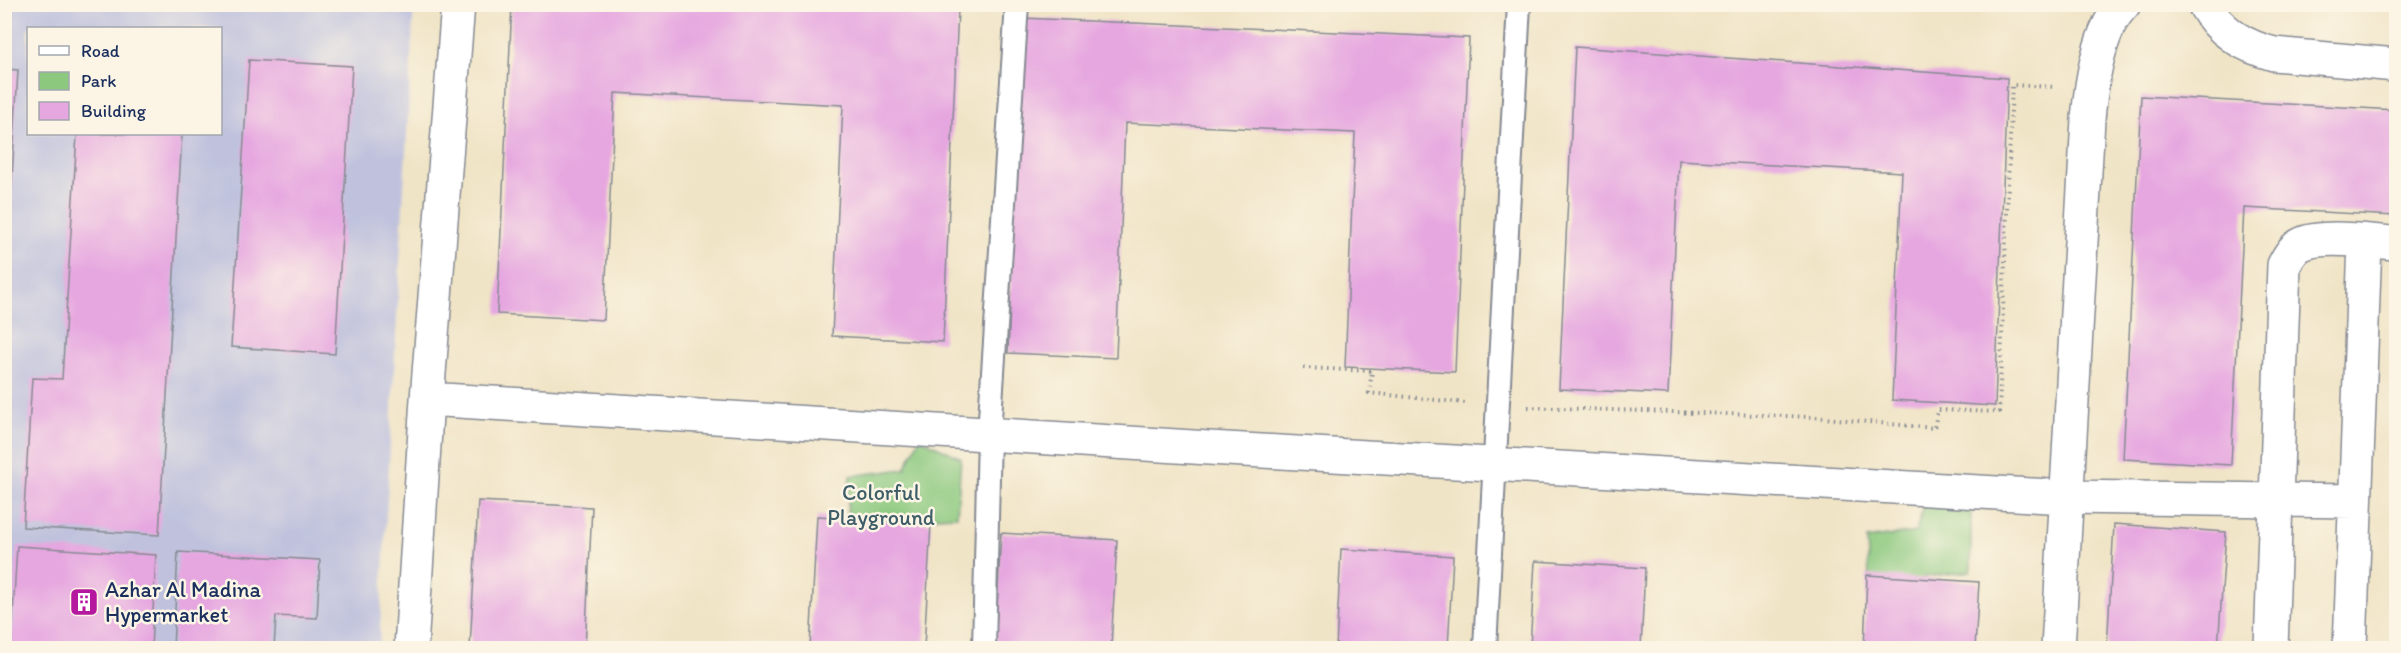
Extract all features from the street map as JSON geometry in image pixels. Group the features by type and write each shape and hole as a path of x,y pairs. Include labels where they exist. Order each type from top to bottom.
{"street":[{"path":"411,648 427,399 458,4"},
{"path":"2058,648 2091,88 2110,26 2124,4"},
{"path":"2204,4 2223,29 2237,40 2255,49 2274,54 2397,65"},
{"path":"2271,648 2284,265 2291,252 2302,244 2315,240 2381,243 2355,501 2350,648"},
{"path":"427,399 2067,497 2355,501"}],"lane":[{"path":"984,648 989,434 1017,4"},
{"path":"1485,648 1519,4"}],"path":[{"path":"1303,368 1372,371 1370,393 1497,406 1814,417 1934,428 1938,410 1999,412 2012,85 2091,88"}],"shaded area":[{"path":"4,5 414,5 379,648 5,648"}],"green space":[{"name":"Colorful Playground","path":"920,438 961,458 957,516 911,518 903,545 846,527 850,476 905,469"},
{"path":"1924,502 1971,504 1971,571 1924,577 1911,599 1870,597 1867,539 1916,532"}],"building":[{"path":"512,4 879,4 958,9 943,342 832,336 843,105 615,93 604,320 497,314"},
{"path":"1022,18 1469,38 1455,372 1345,367 1355,133 1125,123 1116,358 1008,353"},
{"path":"1575,47 2007,78 1995,406 1892,400 1902,172 1679,160 1668,394 1559,389"},
{"path":"249,60 352,66 335,354 231,347"},
{"path":"4,69 18,70 6,287 4,287"},
{"path":"2141,96 2396,110 2396,216 2244,208 2231,465 2123,459"},
{"path":"77,135 182,135 159,535 23,527 32,378 62,379"},
{"path":"478,501 592,507 585,648 470,648"},
{"path":"817,516 931,523 924,648 810,648"},
{"path":"2114,524 2226,532 2218,648 2107,648"},
{"path":"1001,533 1117,540 1111,648 995,648"},
{"name":"Azhar Al Madina Hypermarket","path":"17,546 156,555 151,648 11,648"},
{"path":"1341,549 1453,556 1448,648 1336,648"},
{"path":"178,552 320,560 317,618 276,616 274,648 173,648"},
{"path":"1535,561 1645,568 1641,648 1530,648"},
{"path":"1867,575 1979,582 1975,648 1864,648"}],"place":[{"name":"Azhar Al Madina Hypermarket","path":"84,602"}]}
